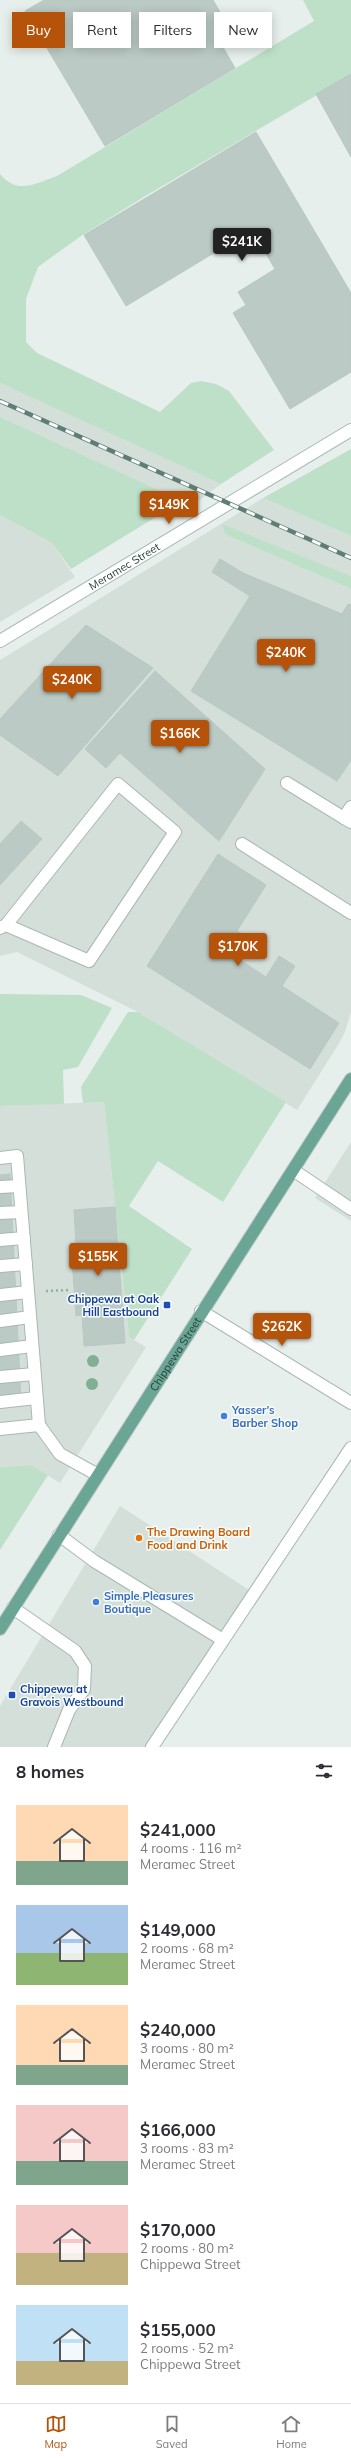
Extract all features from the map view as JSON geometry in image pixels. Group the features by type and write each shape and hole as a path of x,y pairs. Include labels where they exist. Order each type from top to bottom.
{"main road":[{"name":"Chippewa Street","path":"0,1629 201,1311 351,1079"}],"street":[{"name":"Meramec Street","path":"0,641 351,430"},
{"path":"287,783 348,820 351,807"},
{"path":"118,784 175,832 89,961 3,927 118,784"},
{"path":"242,844 351,913"},
{"path":"0,1158 17,1156 39,1425 60,1454 98,1475"},
{"path":"293,1170 351,1209"},
{"path":"0,1187 19,1186"},
{"path":"0,1213 21,1212"},
{"path":"0,1240 24,1238"},
{"path":"0,1266 26,1264"},
{"path":"0,1295 28,1292"},
{"path":"201,1311 351,1403"},
{"path":"0,1321 30,1317"},
{"path":"0,1350 32,1346"},
{"path":"0,1377 34,1374"},
{"path":"0,1402 36,1398"},
{"path":"0,1428 39,1425"},
{"path":"152,1747 351,1448"},
{"path":"59,1535 94,1561 223,1640"},
{"path":"13,1608 75,1651 85,1666 84,1690 69,1710 54,1747"}],"path":[{"path":"28,1292 70,1290"}],"shaded area":[{"path":"0,383 221,484 192,506 0,417"},
{"path":"263,498 351,536 351,576 231,537 351,589 351,1012 345,1032 338,1045 297,1110 138,1012 17,952 0,956 0,660"},
{"path":"0,515 52,543 75,577 0,622"},
{"path":"104,1102 129,1337 146,1347 60,1483 31,1465 0,1467 0,1106"},
{"path":"351,1142 351,1221 315,1198"},
{"path":"120,1506 249,1590 146,1747 0,1747 0,1706"}],"green space":[{"path":"303,0 351,0 351,75 142,198 81,236 38,267 26,299 26,342 37,353 160,412 191,383 201,381 216,384 229,391 274,450 221,484 0,383 0,174 13,184 20,186 27,186 57,176 269,48 272,48 272,46 314,21"},
{"path":"0,417 182,501 71,569 52,543 0,515"},
{"path":"351,449 351,536 263,498"},
{"path":"222,524 351,576 351,589 231,537 225,533"},
{"path":"0,994 81,995 112,1008 78,1067 63,1070 64,1104 0,1106"},
{"path":"128,1012 138,1012 286,1102 223,1202 158,1161 129,1206 192,1249 134,1340 129,1337 104,1102 83,1103 81,1087"},
{"path":"31,1465 48,1475 0,1550 0,1467"}],"building":[{"path":"44,0 213,0 220,12 214,12 214,48 223,48 235,68 105,146 47,48 65,48 65,12 25,11"},
{"path":"351,74 351,157 316,94"},
{"path":"256,132 351,293 351,372 290,409 233,313 246,305 238,292 275,269 252,230 126,306 84,235"},
{"path":"220,559 243,573 342,614 348,604 351,605 351,760 337,781 191,691 250,596 212,572"},
{"path":"86,625 153,668 58,776 0,735 0,719"},
{"path":"155,671 265,769 219,841 120,753 106,768 85,749"},
{"path":"21,821 42,839 0,885 0,844"},
{"path":"218,854 266,885 237,931 253,941 240,960 266,977 279,956 295,966 282,986 339,1023 310,1069 147,966"},
{"path":"10,1174 21,1401 0,1402 0,1175"},
{"path":"115,1207 125,1343 84,1346 82,1315 76,1316 71,1244 76,1244 74,1210"}],"railway":[{"path":"0,401 351,558"}],"place":[{"name":"Chippewa at Oak Hill Eastbound","path":"167,1305"},
{"name":"Yasser’s Barber Shop","path":"224,1416"},
{"name":"The Drawing Board Food and Drink","path":"139,1538"},
{"name":"Simple Pleasures Boutique","path":"96,1602"},
{"name":"Chippewa at Gravois Westbound","path":"12,1695"}]}
